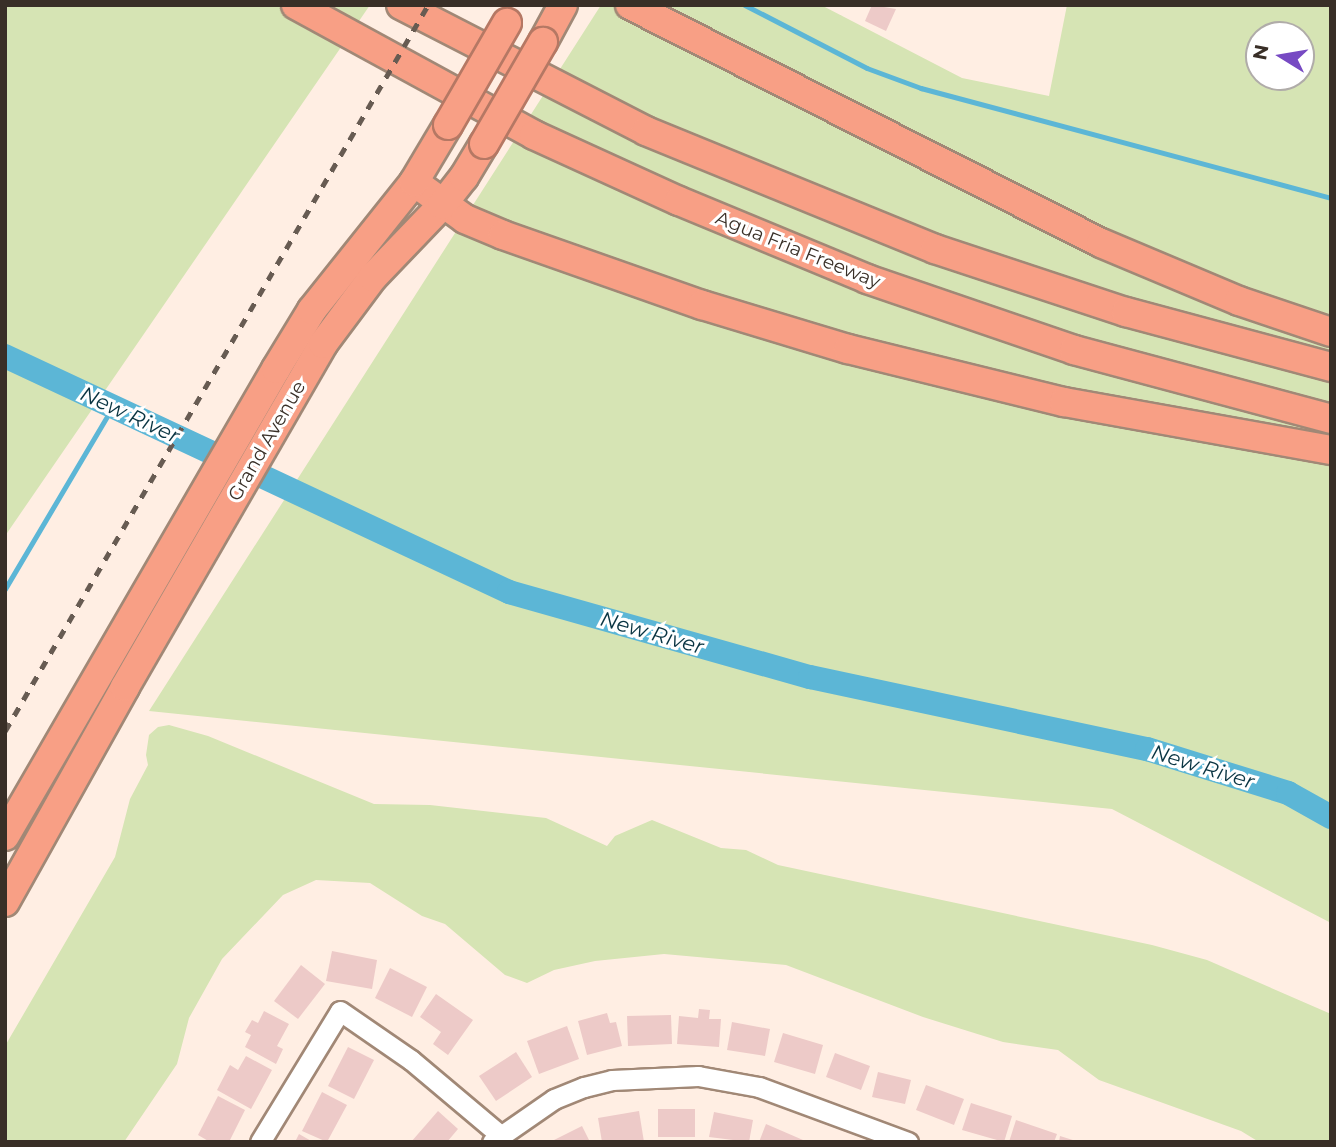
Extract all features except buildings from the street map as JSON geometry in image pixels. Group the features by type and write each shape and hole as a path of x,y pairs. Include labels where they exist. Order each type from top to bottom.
{"highway":[{"name":"Agua Fria Freeway","path":"296,5 534,135 679,201 867,279 1074,351 1331,419"},
{"path":"401,5 646,131 935,249 1126,312 1331,366"},
{"name":"Grand Avenue","path":"5,902 300,383 362,291 442,205 464,177 563,5"},
{"path":"630,5 1101,243 1239,300 1331,332"},
{"name":"Grand Avenue","path":"5,836 276,369 320,300 414,182 512,14"},
{"path":"414,182 442,205 465,219 589,267 848,349 1064,402 1331,450"}],"street":[{"path":"260,1142 340,1011 411,1060 496,1138 554,1099 584,1087 612,1080 686,1076 759,1087 879,1137 908,1142"}],"green space":[{"path":"5,5 370,5 5,536"},
{"path":"601,5 821,5 962,78 1049,96 1067,5 1331,5 1331,923 1112,809 149,711"},
{"path":"169,725 208,736 374,804 430,805 546,818 607,846 615,836 652,820 721,848 746,850 778,865 1152,945 1207,960 1331,1014 1331,1142 1259,1142 1241,1131 1099,1080 1058,1050 1003,1042 923,1017 786,965 664,954 595,961 554,970 527,983 505,975 445,924 422,916 370,883 316,880 283,895 222,959 189,1018 177,1064 124,1142 5,1142 5,1046 115,857 130,799 148,765 146,755 149,735 158,727"}],"waterway":[{"path":"745,5 867,68 921,88 1331,198"},
{"name":"New River","path":"5,356 509,592 810,677 1147,749 1288,793 1331,817"},
{"path":"5,589 114,405"}],"railway":[{"path":"5,731 428,5"}]}
